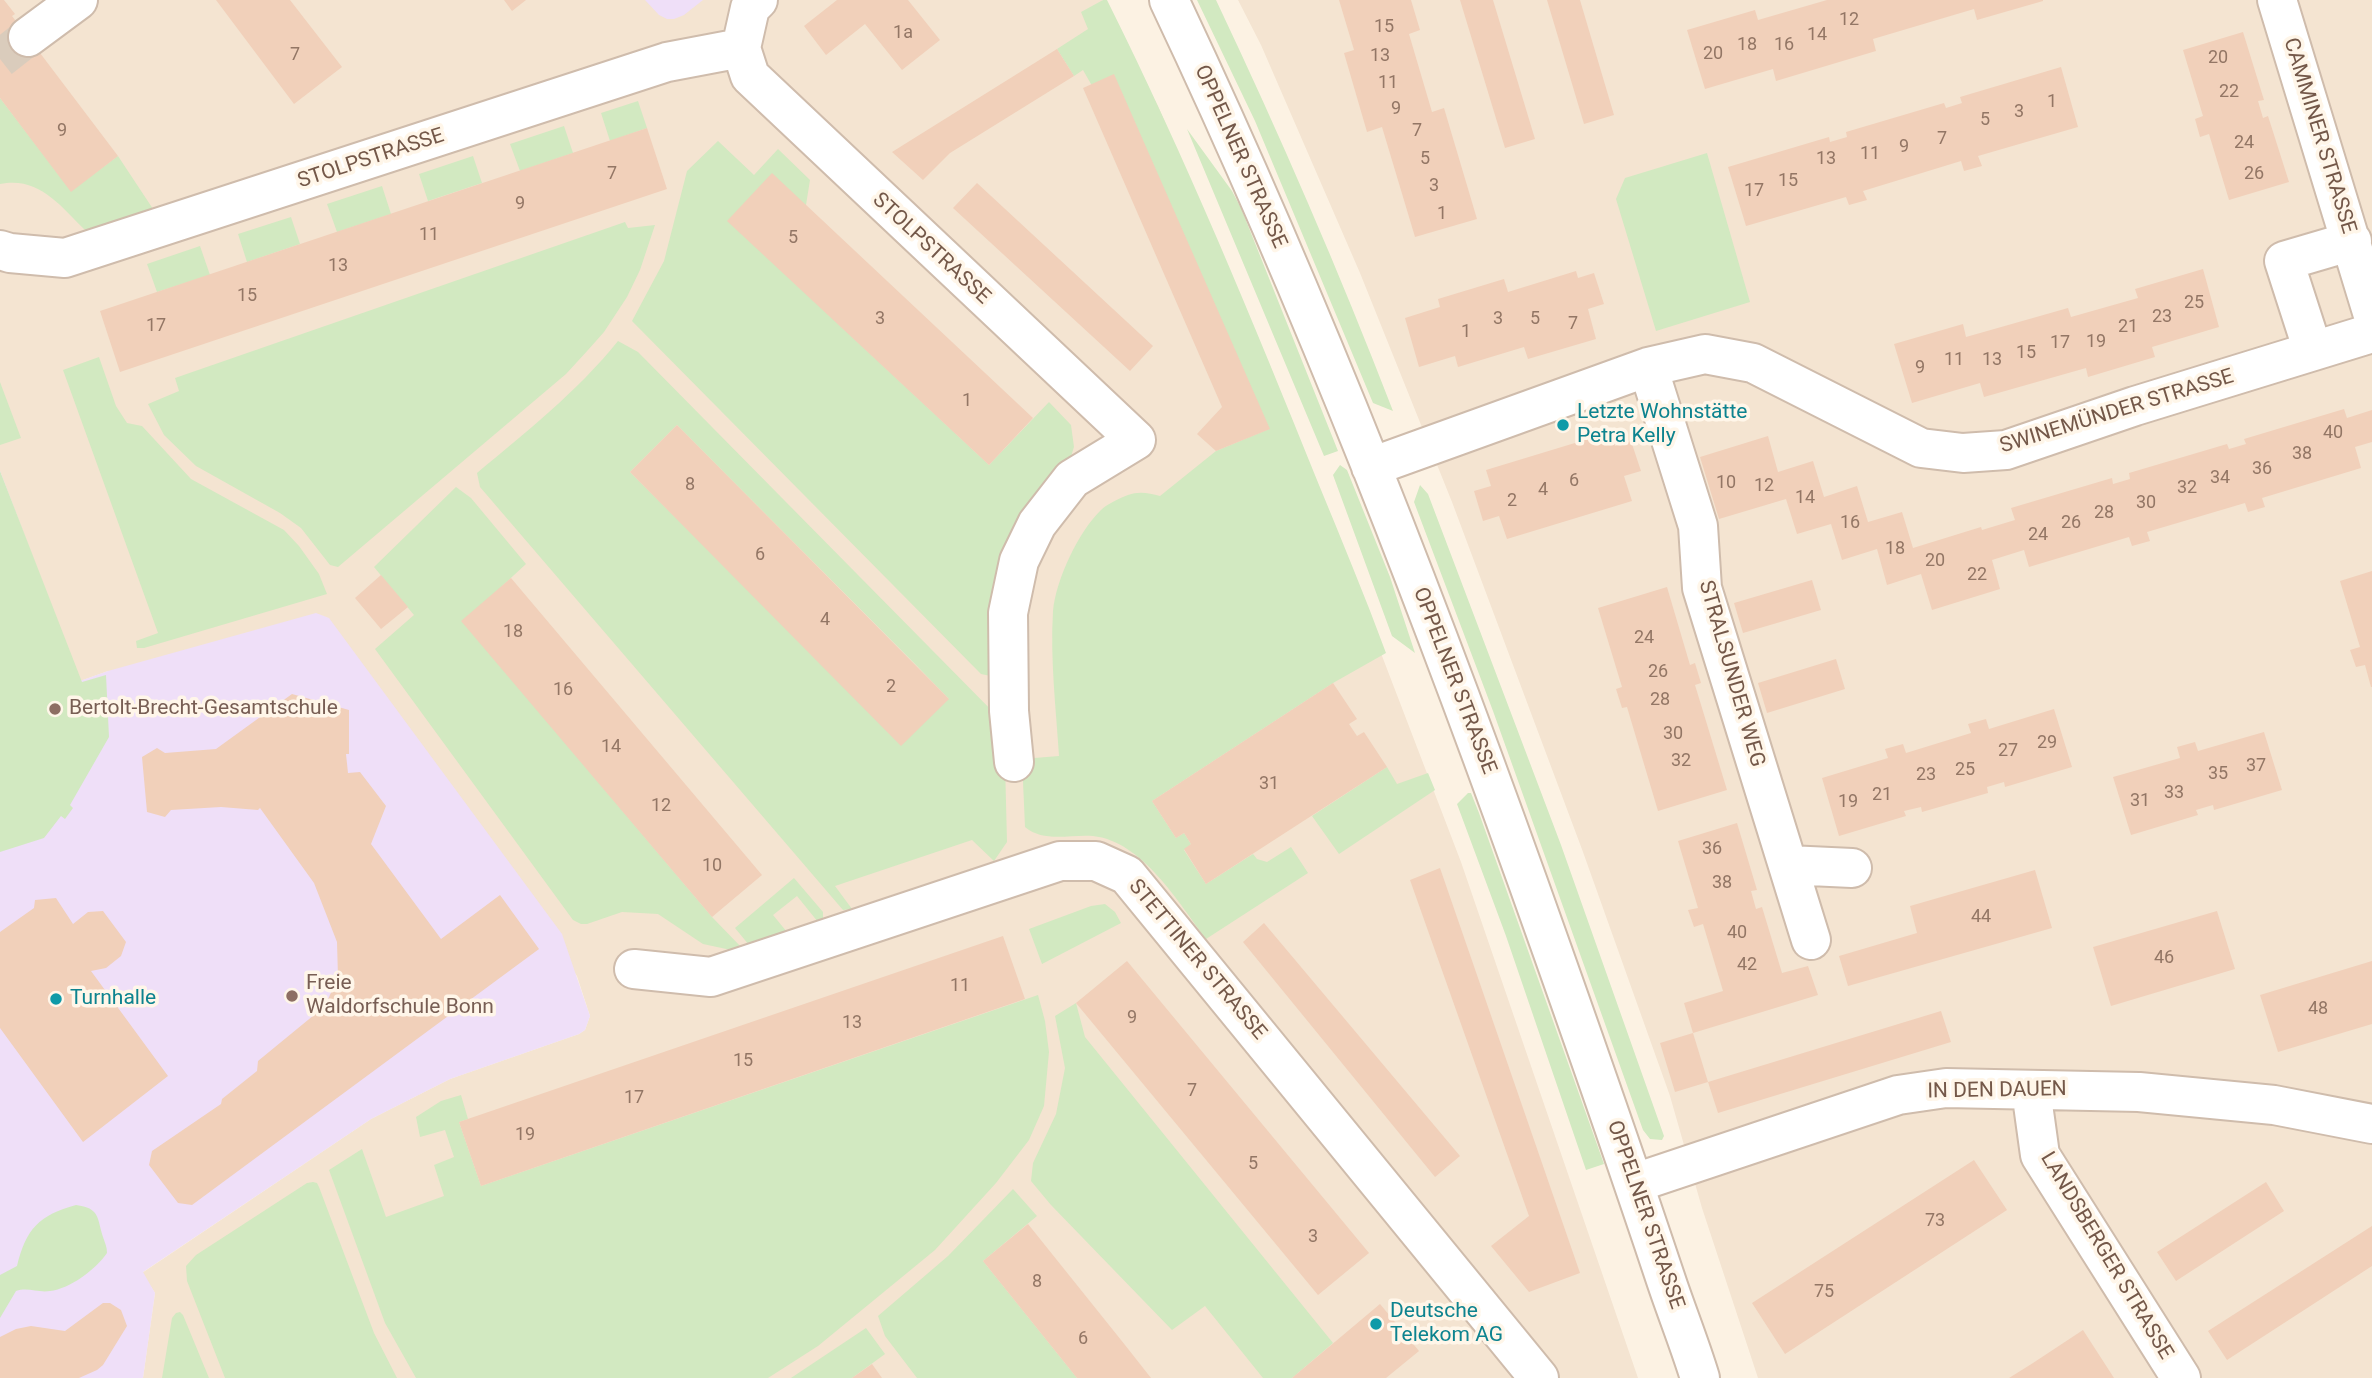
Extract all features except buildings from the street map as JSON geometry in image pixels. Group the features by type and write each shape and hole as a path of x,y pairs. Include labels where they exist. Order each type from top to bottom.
{"street":[{"path":"28,37 78,0"},
{"path":"740,48 750,8 758,0"},
{"name":"OPPELNER STRASSE","path":"1169,0 1231,131 1371,467 1488,769 1635,1183 1693,1376"},
{"name":"CAMMINER STRASSE","path":"2277,0 2372,312"},
{"name":"STOLPSTRASSE","path":"3,254 65,258 667,62 740,48 750,76 1136,440 1072,479 1037,524 1019,561 1007,613 1009,711 1014,762"},
{"path":"2313,351 2284,261 2352,241"},
{"name":"SWINEMÜNDER STRASSE","path":"1371,467 1648,367 1705,354 1753,363 1922,448 1963,453 2006,450 2135,406 2372,333"},
{"name":"STRALSUNDER WEG","path":"1648,367 1698,526 1702,588 1811,940"},
{"name":"STETTINER STRASSE","path":"634,969 711,976 1060,861 1096,861 1127,875 1539,1378"},
{"path":"1788,865 1852,868"},
{"name":"IN DEN DAUEN","path":"1635,1183 1898,1095 1946,1088 2139,1092 2274,1105 2372,1124"},
{"name":"LANDSBERGER STRASSE","path":"2031,1090 2040,1154 2181,1378"}],"shaded area":[{"path":"0,0 1102,0 1158,106 1292,421 1461,862 1638,1378 143,1378 155,1293 142,1273 371,1119 450,1079 579,1034 585,1030 590,1016 577,976 572,969 108,671 80,681 0,471"},
{"path":"645,0 703,0 684,15 667,19 659,15"},
{"path":"1238,0 2372,0 2372,1378 1758,1378 1702,1208 1670,1096 1583,852 1452,502 1360,273 1261,45"},
{"name":"Freie Waldorfschule Bonn","path":"0,471 80,681 316,613 329,618 562,934 590,1016 585,1030 579,1034 450,1079 371,1119 143,1272 155,1293 143,1378 0,1378"}],"green space":[{"path":"1107,0 1136,59 1218,240 1386,653 1333,683 1152,801 1176,838 1184,833 1191,844 1184,850 1206,884 1253,854 1257,859 1267,862 1291,847 1308,873 1206,939 1158,876 1128,849 1111,840 1093,836 1040,835 1025,827 1022,759 1059,756 1053,665 1053,611 1063,571 1076,543 1092,519 1114,501 1136,493 1160,496 1216,451 1269,429 1091,84 1083,70 1074,76 1057,49 1088,29 1081,12"},
{"path":"1197,0 1216,0 1308,204 1393,411 1373,403 1255,121"},
{"path":"0,98 71,191 118,156 155,212 89,231 37,188 26,184 0,184"},
{"path":"638,101 647,128 610,141 601,113"},
{"path":"564,126 573,153 520,171 510,144"},
{"path":"1187,129 1232,191 1241,208 1338,451 1324,456"},
{"path":"718,141 754,175 778,149 810,180 806,205 728,221 989,465 1049,402 1071,425 1074,447 1000,678 981,674 632,321 664,261 687,171"},
{"path":"1707,153 1750,302 1656,331 1616,199 1625,178"},
{"path":"473,156 482,183 428,201 419,174"},
{"path":"382,186 391,214 337,232 327,204"},
{"path":"291,217 300,244 247,262 238,234"},
{"path":"625,222 628,228 655,225 640,270 627,297 604,332 566,374 338,567 330,565 301,528 280,513 196,466 164,435 148,404 179,391 175,378"},
{"path":"200,246 210,275 157,292 147,264"},
{"path":"618,341 638,352 1004,723 1007,842 994,861 972,840 835,886 852,909 843,910 480,487 477,473 551,411","holes":["677,425 949,699 703,545 630,472"]},
{"path":"99,357 116,406 127,423 142,426 191,479 284,530 319,574 327,594 137,648 136,641 158,633 63,370"},
{"path":"0,382 21,438 0,445"},
{"path":"1340,465 1347,470 1390,577 1415,653 1392,636 1333,475"},
{"name":"Bertolt-Brecht-Gesamtschule","path":"0,471 82,682 106,675 109,737 70,805 73,808 65,819 61,816 44,838 0,852"},
{"path":"1420,485 1428,494 1561,845 1664,1136 1662,1140 1650,1139 1643,1130 1493,711 1414,502"},
{"path":"456,487 471,498 526,564 463,622 712,917 742,948 731,950 703,944 658,914 622,912 587,924 573,920 375,649 414,615 374,567"},
{"path":"1387,767 1397,784 1428,773 1435,790 1339,854 1312,816"},
{"path":"1471,793 1479,813 1604,1164 1586,1170 1506,936 1457,804"},
{"path":"794,878 823,912 823,921 818,922 797,896 773,915 787,932 749,945 735,928"},
{"path":"1105,904 1115,912 1121,923 1042,964 1029,929 1091,906"},
{"path":"1038,995 1049,1052 1044,1106 1029,1140 996,1183 935,1250 818,1346 768,1378 416,1378 385,1323 329,1170 362,1149 386,1217 444,1196 434,1165 454,1157 445,1130 420,1137 416,1117 441,1101 461,1095 468,1119 459,1122 481,1186"},
{"path":"1076,1003 1085,1037 1333,1343 1292,1378 1263,1378 1205,1306 1172,1330 1031,1181 1033,1163 1056,1114 1065,1068 1055,1016"},
{"path":"313,1182 319,1187 374,1333 397,1378 225,1378 187,1281 186,1266 196,1255 307,1183"},
{"path":"1013,1189 1037,1216 983,1261 1077,1378 917,1378 885,1336 878,1316 948,1256"},
{"path":"76,1205 94,1211 107,1253 89,1272 66,1286 46,1291 16,1291 0,1318 0,1275 17,1266 25,1242 36,1225 52,1214"},
{"path":"180,1312 209,1378 162,1378 172,1318"},
{"path":"866,1328 885,1354 852,1378 791,1378"}],"tunnel":[{"path":"0,59 28,37"}],"place":[{"name":"Letzte Wohnstätte Petra Kelly","path":"1563,425"},
{"name":"Bertolt-Brecht-Gesamtschule","path":"55,709"},
{"name":"Freie Waldorfschule Bonn","path":"292,996"},
{"name":"Turnhalle","path":"56,999"},
{"name":"Deutsche Telekom AG","path":"1376,1324"}]}
